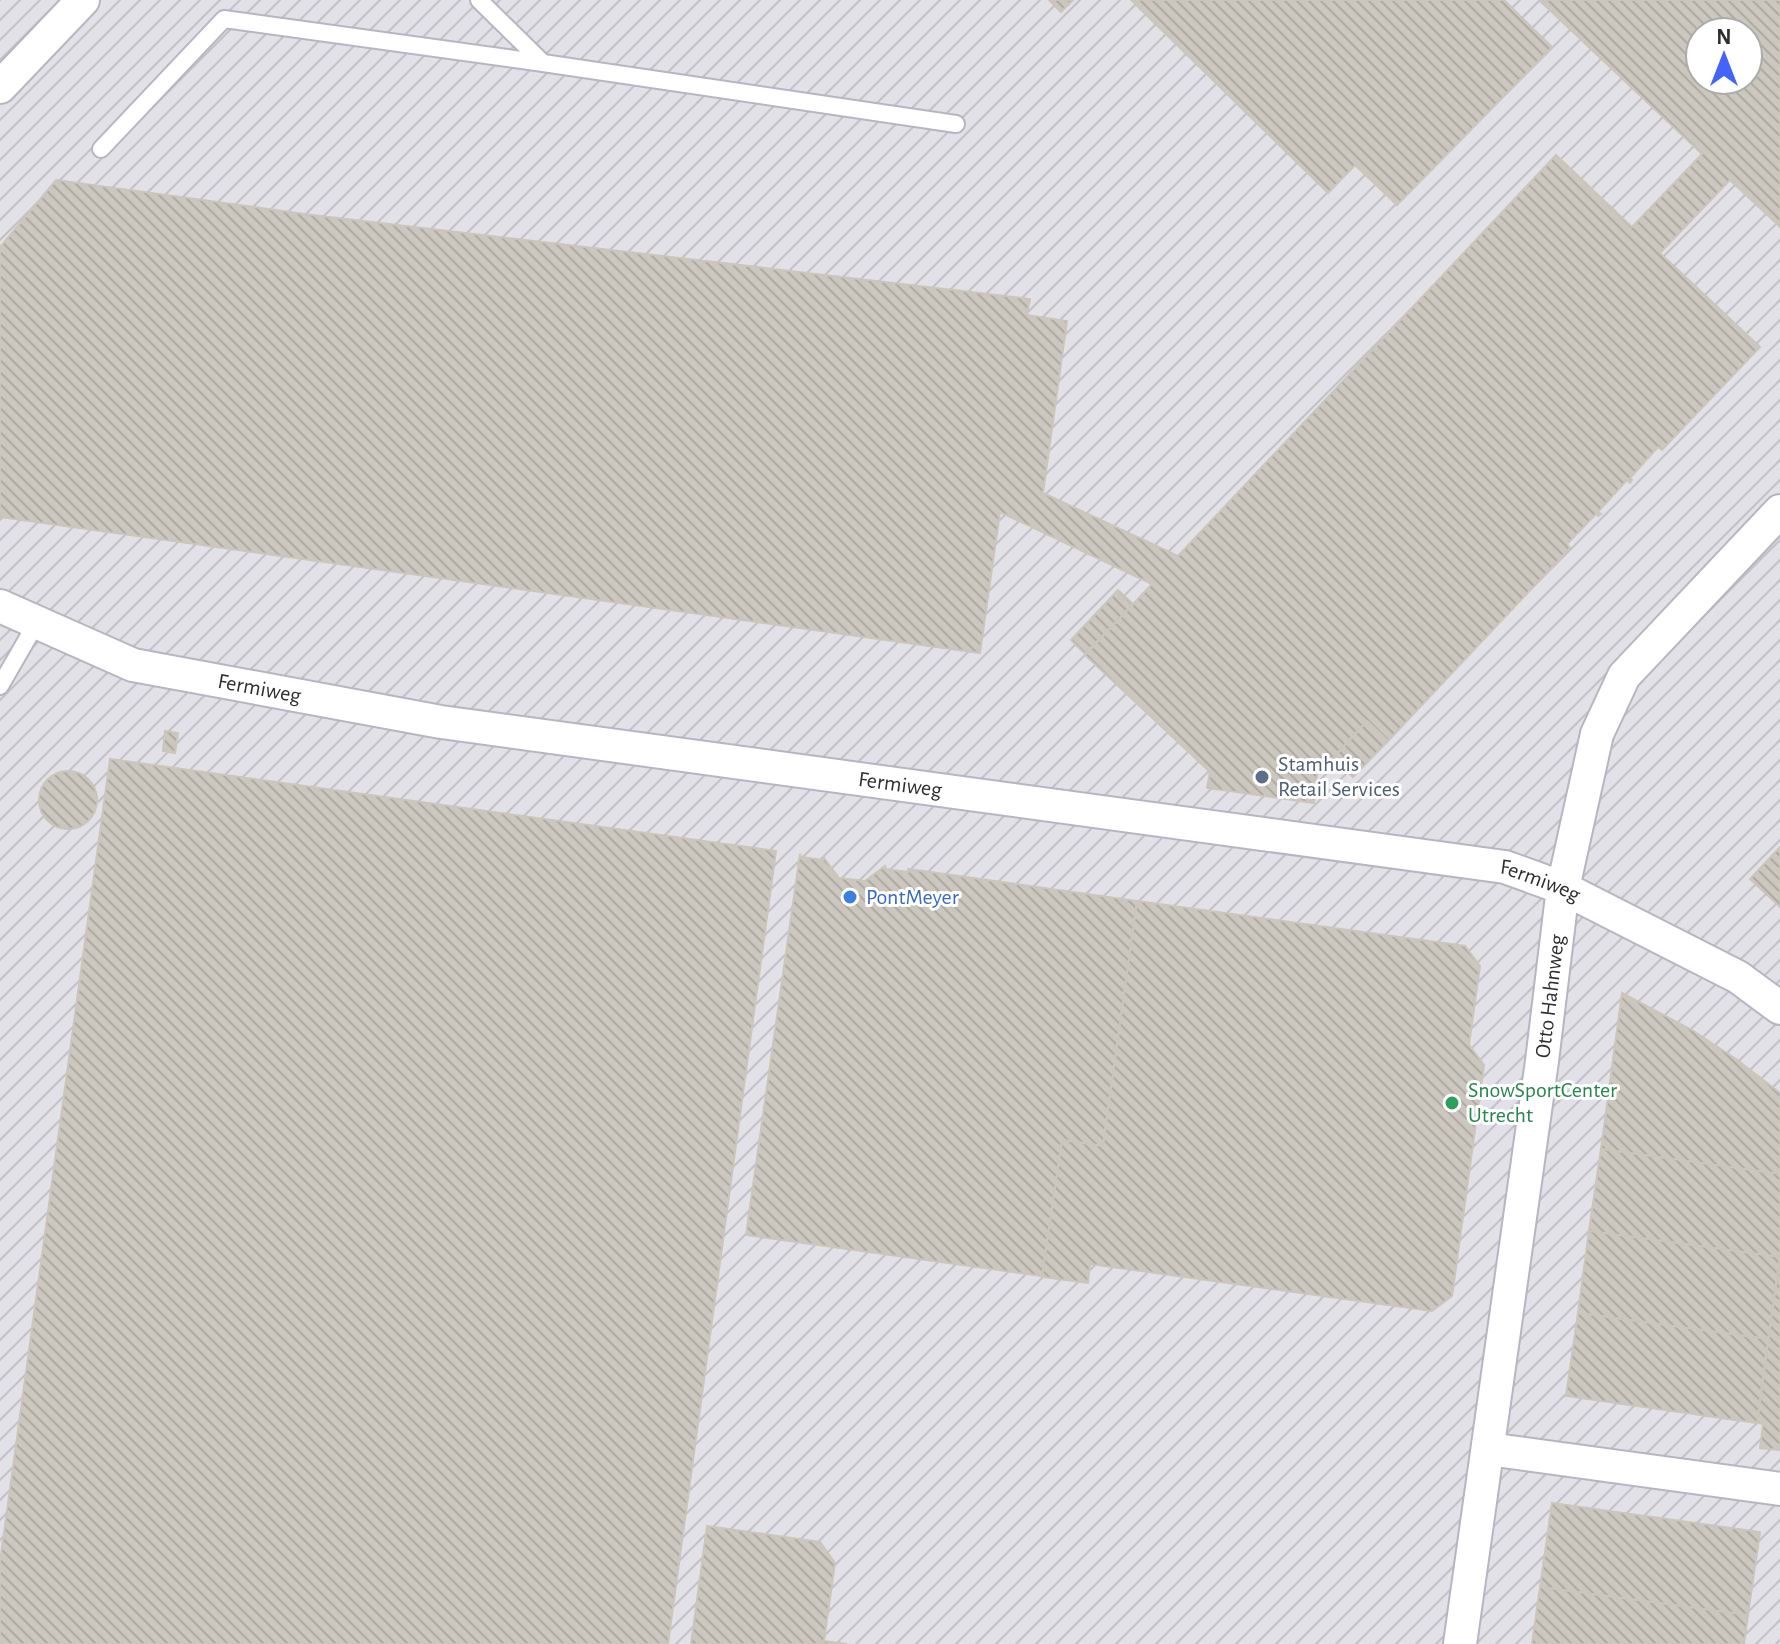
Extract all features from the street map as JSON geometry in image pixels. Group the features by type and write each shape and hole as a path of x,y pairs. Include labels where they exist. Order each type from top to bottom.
{"street":[{"path":"0,87 83,0"},
{"name":"Otto Hahnweg","path":"1460,1644 1542,1061 1563,888 1597,734 1624,676 1780,511"},
{"name":"Fermiweg","path":"0,606 133,665 441,722 1505,867 1563,888 1738,977 1780,1008"},
{"path":"1488,1449 1780,1489"}],"lane":[{"path":"479,0 543,63"},
{"path":"101,149 224,19 956,124"},
{"path":"0,686 37,622"}],"shaded area":[{"path":"0,0 1780,0 1780,1644 0,1644"}],"building":[{"path":"1049,0 1073,0 1061,12"},
{"path":"1131,0 1504,0 1552,47 1397,205 1355,165 1328,193"},
{"path":"1539,0 1780,0 1780,227 1730,180 1660,253 1760,347 1662,450 1658,447 1630,478 1630,483 1627,480 1598,512 1601,514 1596,514 1567,544 1570,548 1388,741 1367,721 1317,775 1314,803 1207,788 1210,772 1085,655 1152,584 1000,512 980,653 0,517 0,247 56,180 312,215 1030,299 1027,315 1067,321 1043,493 1178,556 1556,155 1632,227 1702,154"},
{"path":"1118,590 1133,604 1085,654 1071,640"},
{"path":"1367,721 1388,741 1353,777 1333,758"},
{"path":"165,731 178,733 175,753 163,751"},
{"path":"110,759 776,851 668,1644 0,1644 0,1562"},
{"path":"68,771 79,773 88,780 95,789 95,811 88,820 79,827 68,829 57,827 48,820 41,811 39,800 41,789 48,780 57,773"},
{"path":"1780,847 1780,907 1750,879"},
{"path":"800,854 801,857 824,858 839,878 865,881 885,866 886,869 908,872 908,869 1137,901 1103,1146 1062,1140 1042,1276 746,1235"},
{"path":"1137,901 1465,946 1480,966 1469,1045 1484,1065 1452,1296 1432,1311 1090,1264 1088,1283 1042,1277 1062,1140 1103,1146"},
{"path":"1622,993 1692,1030 1780,1093 1780,1174 1601,1149"},
{"path":"1601,1149 1780,1174 1780,1257 1589,1231"},
{"path":"1589,1231 1780,1257 1768,1339 1578,1313"},
{"path":"1780,1255 1780,1450 1760,1448 1763,1424 1757,1423"},
{"path":"1578,1313 1768,1339 1757,1423 1566,1396"},
{"path":"1552,1503 1760,1532 1748,1615 1540,1587"},
{"path":"707,1526 820,1542 835,1563 824,1641 847,1644 691,1644"},
{"path":"1540,1587 1748,1615 1744,1644 1532,1644"}],"place":[{"name":"Stamhuis Retail Services","path":"1262,777"},
{"name":"PontMeyer","path":"850,897"},
{"name":"SnowSportCenter Utrecht","path":"1452,1103"}]}
